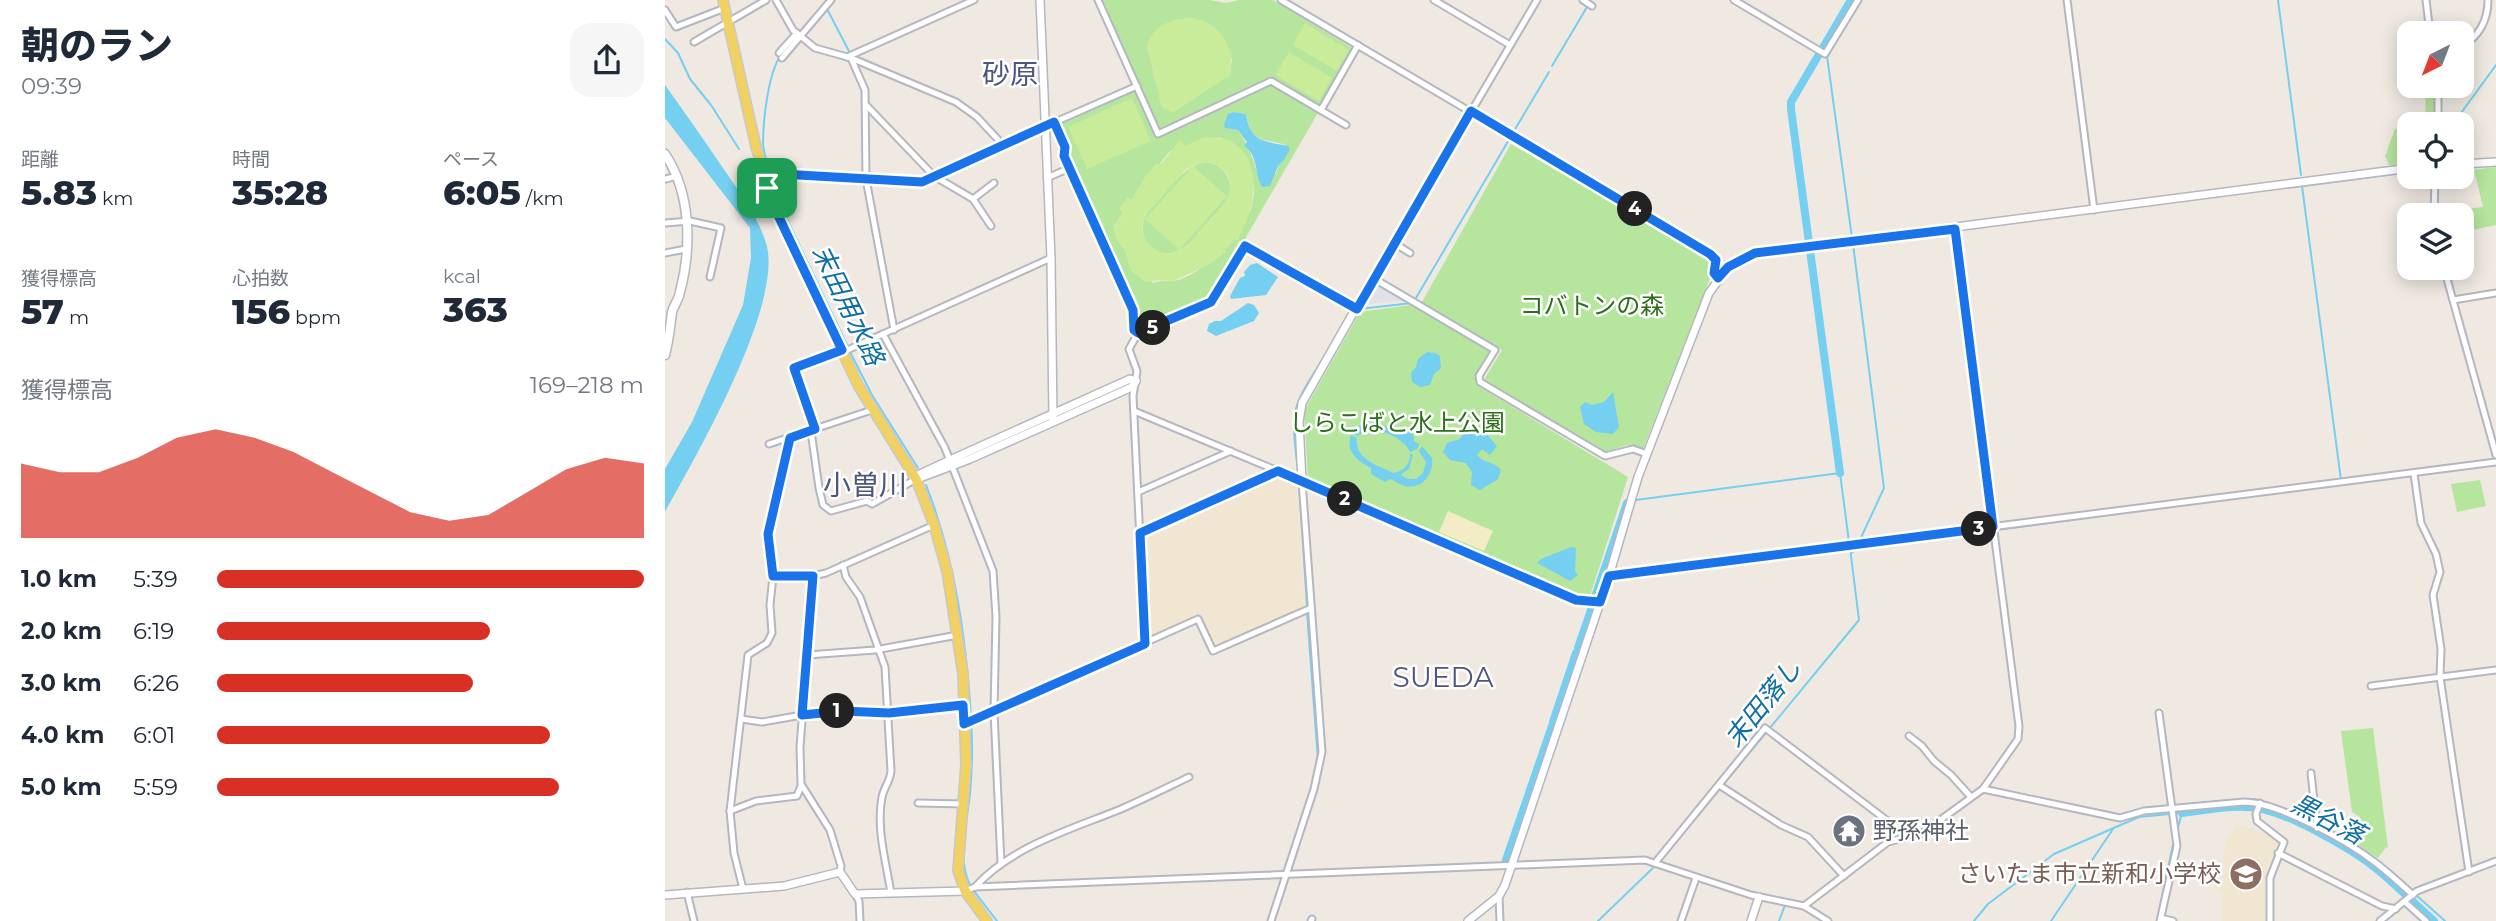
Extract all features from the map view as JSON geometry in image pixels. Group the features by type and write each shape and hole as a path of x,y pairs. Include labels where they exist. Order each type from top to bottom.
{"main road":[{"path":"724,4 776,211 846,350 872,410 916,479 947,571 962,659 963,705 969,722 957,862 985,920"},
{"path":"665,154 677,176 687,221 680,295 669,310 671,334 665,355"}],"street":[{"path":"694,42 766,0"},
{"path":"776,0 799,35 815,48 849,58 955,102 977,117 1003,145"},
{"path":"780,55 831,0"},
{"path":"849,58 974,0"},
{"path":"1040,0 1051,258 1053,418"},
{"path":"1098,0 1158,134 1271,81 1346,125"},
{"path":"1282,0 1710,254 1716,260 1714,273 1718,278"},
{"path":"1434,0 1510,45"},
{"path":"1271,921 1314,789 1322,752 1299,412 1307,393 1373,278 1537,0"},
{"path":"1583,0 1592,6"},
{"path":"1734,0 1825,54 1858,0"},
{"path":"2067,0 2094,209"},
{"path":"2426,0 2429,21"},
{"path":"2475,35 2486,21 2488,0"},
{"path":"665,10 676,27 724,4"},
{"path":"1321,110 1358,45"},
{"path":"849,58 865,90 866,179 894,330"},
{"path":"768,175 922,182 1137,86"},
{"path":"866,105 934,176 974,199 991,226"},
{"path":"1054,122 1065,147 1064,156 1133,310 1134,330 1138,333"},
{"path":"2474,163 2496,162"},
{"path":"1047,178 1065,170 1072,172"},
{"path":"1500,921 1499,896 1512,866 1647,454 1709,293 1728,267 1750,255 1807,246 1955,229 2397,170"},
{"path":"666,180 677,176"},
{"path":"974,199 994,183"},
{"path":"665,222 687,221 721,228 710,276"},
{"path":"1804,906 1892,839 1921,834 1983,789 2018,739 1955,229"},
{"path":"1394,243 1411,253"},
{"path":"1145,644 1134,411 1137,371 1129,349 1138,333 1211,302 1245,246 1357,309"},
{"path":"665,253 686,250"},
{"path":"1051,258 894,330 794,368 813,430 818,488 823,505 831,510 867,501 872,504 916,479 1053,418 1132,387 1136,381"},
{"path":"1373,278 1495,350 1479,376 1480,382 1605,456 1633,449 1647,454"},
{"path":"2447,280 2496,455"},
{"path":"2453,300 2496,293"},
{"path":"883,334 951,463 993,571 996,617 994,712 1001,863"},
{"path":"769,444 872,410"},
{"path":"1134,411 1576,600 1600,602"},
{"path":"743,889 734,853 730,811 748,655 767,643 772,634 770,605 773,576 768,534 790,438"},
{"path":"1138,492 1231,451"},
{"path":"1609,576 2496,462"},
{"path":"1140,533 1278,471"},
{"path":"2414,474 2421,523 2436,554 2439,572 2433,595 2441,649 2440,677 2469,872"},
{"path":"773,576 813,576 934,526"},
{"path":"843,565 846,577 860,597 885,667 891,771 890,781 881,799 881,823 891,893"},
{"path":"730,811 756,801 797,796 800,792 802,715 813,576"},
{"path":"969,722 1198,619 1213,651 1311,608"},
{"path":"807,655 877,649 958,635"},
{"path":"2371,686 2496,670"},
{"path":"741,719 762,722 842,711 889,713 963,705"},
{"path":"2159,713 2177,846 2160,920 2173,921"},
{"path":"1655,863 1765,728 1889,822 1892,839"},
{"path":"1909,736 1971,797"},
{"path":"2311,773 2318,828"},
{"path":"971,888 1001,863 1063,832 1189,777"},
{"path":"801,784 830,831 841,866 840,872 859,901 860,921"},
{"path":"1719,785 1781,825 1808,837 1844,876"},
{"path":"1983,789 2120,818 2144,811 2260,803 2318,828 2375,862 2426,921"},
{"path":"918,803 964,804"},
{"path":"2260,803 2256,814 2257,821 2284,842 2270,878 2270,921"},
{"path":"2278,853 2382,906 2396,909"},
{"path":"855,894 1645,860 1759,897 1804,906 1828,921"},
{"path":"2380,921 2417,891 2496,861"},
{"path":"665,895 799,883 840,872"},
{"path":"1681,921 1696,878"},
{"path":"687,892 694,921"},
{"path":"1468,921 1499,896"},
{"path":"1751,921 1759,897"}],"shaded area":[{"path":"1376,282 1404,298 1404,300 1363,305"},
{"path":"1277,475 1296,482 1305,607 1215,648 1199,617 1149,639 1146,637 1143,536"},
{"name":"さいたま市立新和小学校","path":"2236,824 2269,834 2278,843 2265,901 2267,921 2221,921 2223,894 2216,889 2214,881 2222,879 2225,843"}],"green space":[{"path":"1103,0 1210,0 1226,3 1239,0 1273,0 1354,49 1320,106 1270,78 1159,130","holes":["1193,18 1232,59 1230,75 1162,107 1147,45 1166,24"]},
{"path":"1193,18 1211,25 1224,38 1231,55 1230,75 1173,113 1162,107 1147,45 1159,27 1179,19"},
{"path":"1305,23 1349,50 1337,71 1293,45"},
{"path":"1289,52 1332,78 1319,101 1275,75"},
{"path":"1272,84 1319,111 1209,301 1144,329 1138,326 1137,309 1069,157 1071,151 1060,124 1134,91 1138,92 1158,137","holes":["1234,112 1246,114 1251,130 1259,138 1286,145 1284,160 1278,166 1276,174 1258,175 1238,130 1226,128","1219,137 1233,143 1253,178 1251,209 1237,240 1234,238 1216,257 1189,275 1174,281 1153,283 1129,263 1116,238 1114,225 1123,213 1120,208 1128,198 1131,200 1170,151"]},
{"path":"1132,98 1151,141 1087,169 1068,127"},
{"path":"2425,98 2435,98 2435,112 2426,112"},
{"path":"2395,129 2397,165 2389,165 2385,156"},
{"path":"1207,137 1226,140 1240,148 1248,160 1253,175 1253,192 1245,225 1237,240 1234,239 1225,249 1226,252 1208,265 1171,282 1146,282 1131,271 1125,251 1116,238 1114,225 1123,213 1120,208 1128,198 1131,200 1146,175 1156,164 1161,164 1180,140 1185,146","holes":["1202,162 1212,163 1226,173 1230,189 1224,204 1182,249 1175,253 1156,250 1146,242 1143,234 1146,215 1186,169"]},
{"name":"コバトンの森","path":"1511,144 1716,263 1643,449 1627,445 1605,452 1484,380 1502,350 1422,302"},
{"path":"1205,162 1218,166 1227,176 1230,183 1228,197 1184,248 1169,253 1156,251 1144,236 1145,217 1180,176 1197,164"},
{"path":"1193,166 1227,196 1179,250 1145,219"},
{"path":"2496,167 2496,225 2474,230 2474,208 2483,207 2474,170"},
{"name":"しらこばと水上公園","path":"1411,305 1490,351 1475,376 1478,386 1628,477 1590,596 1576,596 1308,479 1304,411 1360,312"},
{"path":"2480,480 2486,506 2457,512 2451,484"},
{"path":"2373,728 2388,848 2386,847 2378,858 2359,845 2365,833 2360,828 2360,817 2352,812 2341,731"}],"sand":[{"path":"1448,511 1493,531 1484,551 1439,532"}],"water":[{"path":"665,85 754,216 767,247 768,274 761,307 733,382 665,512 665,469 692,422 743,305 751,258 750,228 665,118"},
{"path":"1228,114 1246,114 1251,130 1259,139 1288,146 1290,149 1278,166 1270,186 1262,187 1253,158 1244,146 1247,142 1238,130 1225,128"},
{"path":"1257,263 1278,277 1266,295 1231,299 1230,296 1240,278 1245,276 1244,272 1250,265"},
{"path":"1248,303 1254,305 1259,313 1254,321 1216,336 1207,331 1209,324 1221,321"},
{"path":"1427,352 1440,356 1441,368 1434,374 1430,385 1420,387 1412,382 1411,373 1418,359"},
{"path":"1613,392 1619,427 1613,434 1596,432 1584,424 1580,407 1585,402 1592,405 1604,402"},
{"path":"1375,421 1392,430 1398,427 1413,434 1414,441 1419,444 1417,449 1410,452 1401,441 1379,431 1371,430 1358,436 1352,433 1360,425"},
{"path":"1466,422 1477,430 1483,430 1497,446 1490,455 1482,449 1477,455 1501,470 1498,479 1480,490 1471,485 1472,472 1466,463 1450,460 1443,452 1447,443 1460,439 1466,429 1462,425"},
{"path":"1351,435 1357,438 1359,451 1363,456 1393,473 1405,467 1410,454 1413,454 1409,469 1400,475 1408,479 1416,479 1423,473 1426,462 1419,451 1422,446 1432,458 1429,475 1422,483 1411,487 1390,479 1385,482 1371,474 1371,468 1351,451"},
{"path":"1571,547 1576,548 1575,572 1578,575 1570,581 1537,563 1541,559"}],"waterway":[{"name":"末田落し","path":"1840,473 1791,102 1851,0"},
{"path":"2278,0 2301,175"},
{"path":"1552,66 1587,7"},
{"path":"827,9 850,53 853,51"},
{"path":"665,39 678,53 690,79 711,105 739,149"},
{"name":"末田用水路","path":"769,171 763,144 765,110 773,73 781,55"},
{"path":"1827,56 1852,238"},
{"path":"2462,112 2496,65"},
{"path":"1514,131 1549,72"},
{"path":"1416,298 1510,138"},
{"path":"2341,480 2302,186 2397,174"},
{"name":"末田用水路","path":"771,177 775,194 848,347"},
{"path":"1853,244 1884,488 1859,542"},
{"path":"1809,252 1852,245"},
{"path":"1359,309 1412,303"},
{"name":"末田用水路","path":"850,352 872,395 918,468"},
{"path":"1298,470 1294,434 1295,413 1303,391 1324,357"},
{"name":"末田落し","path":"1636,500 1840,473 1849,542"},
{"path":"1299,483 1307,606"},
{"name":"末田用水路","path":"926,485 952,570 966,658 971,717"},
{"name":"末田落し","path":"1595,597 1627,503"},
{"path":"1996,530 2115,514"},
{"path":"1851,553 1856,550 1990,531"},
{"name":"末田落し","path":"1666,854 1859,620 1850,548"},
{"name":"末田落し","path":"1578,648 1593,604"},
{"path":"1307,612 1318,760"},
{"name":"末田落し","path":"1553,722 1576,653"},
{"name":"末田用水路","path":"971,723 970,794 963,853 971,887"},
{"name":"末田落し","path":"1506,860 1552,726"},
{"path":"1975,798 1985,791"},
{"path":"2021,794 2122,815"},
{"path":"2178,805 2244,799 2270,804"},
{"name":"黒谷落","path":"2182,813 2253,807 2291,819 2367,862 2434,921"},
{"path":"2175,813 2182,813 2177,831"},
{"path":"1974,921 1988,904 2054,854 2139,817 2170,814"},
{"path":"1268,921 1303,816"},
{"path":"2051,921 2113,829"},
{"path":"2335,834 2352,843"},
{"path":"2157,921 2174,840"},
{"path":"2379,862 2397,877"},
{"name":"末田落し","path":"1598,921 1655,866"},
{"name":"末田用水路","path":"974,891 997,921"},
{"path":"2416,895 2445,921"},
{"path":"1779,921 1785,905 1799,908"}],"place":[{"name":"野孫神社","path":"1849,831"},
{"name":"さいたま市立新和小学校","path":"2246,874"}],"district":[{"name":"砂原","path":"1010,74"},
{"name":"小曽川","path":"865,485"},
{"name":"SUEDA","path":"1443,677"}],"route":[{"path":"1471,111 1710,254 1716,260 1714,273 1718,278 1728,267 1755,253 1955,229 1993,527 1609,576 1600,602 1576,600 1278,471 1140,533 1145,644 964,724 963,705 889,713 842,711 802,715 813,576 773,576 768,534 790,438 815,429 794,368 842,350 767,188 764,175 781,174 922,182 1054,122 1065,147 1064,156 1133,310 1134,330 1138,333 1211,302 1245,246 1357,309 1471,111"}]}
